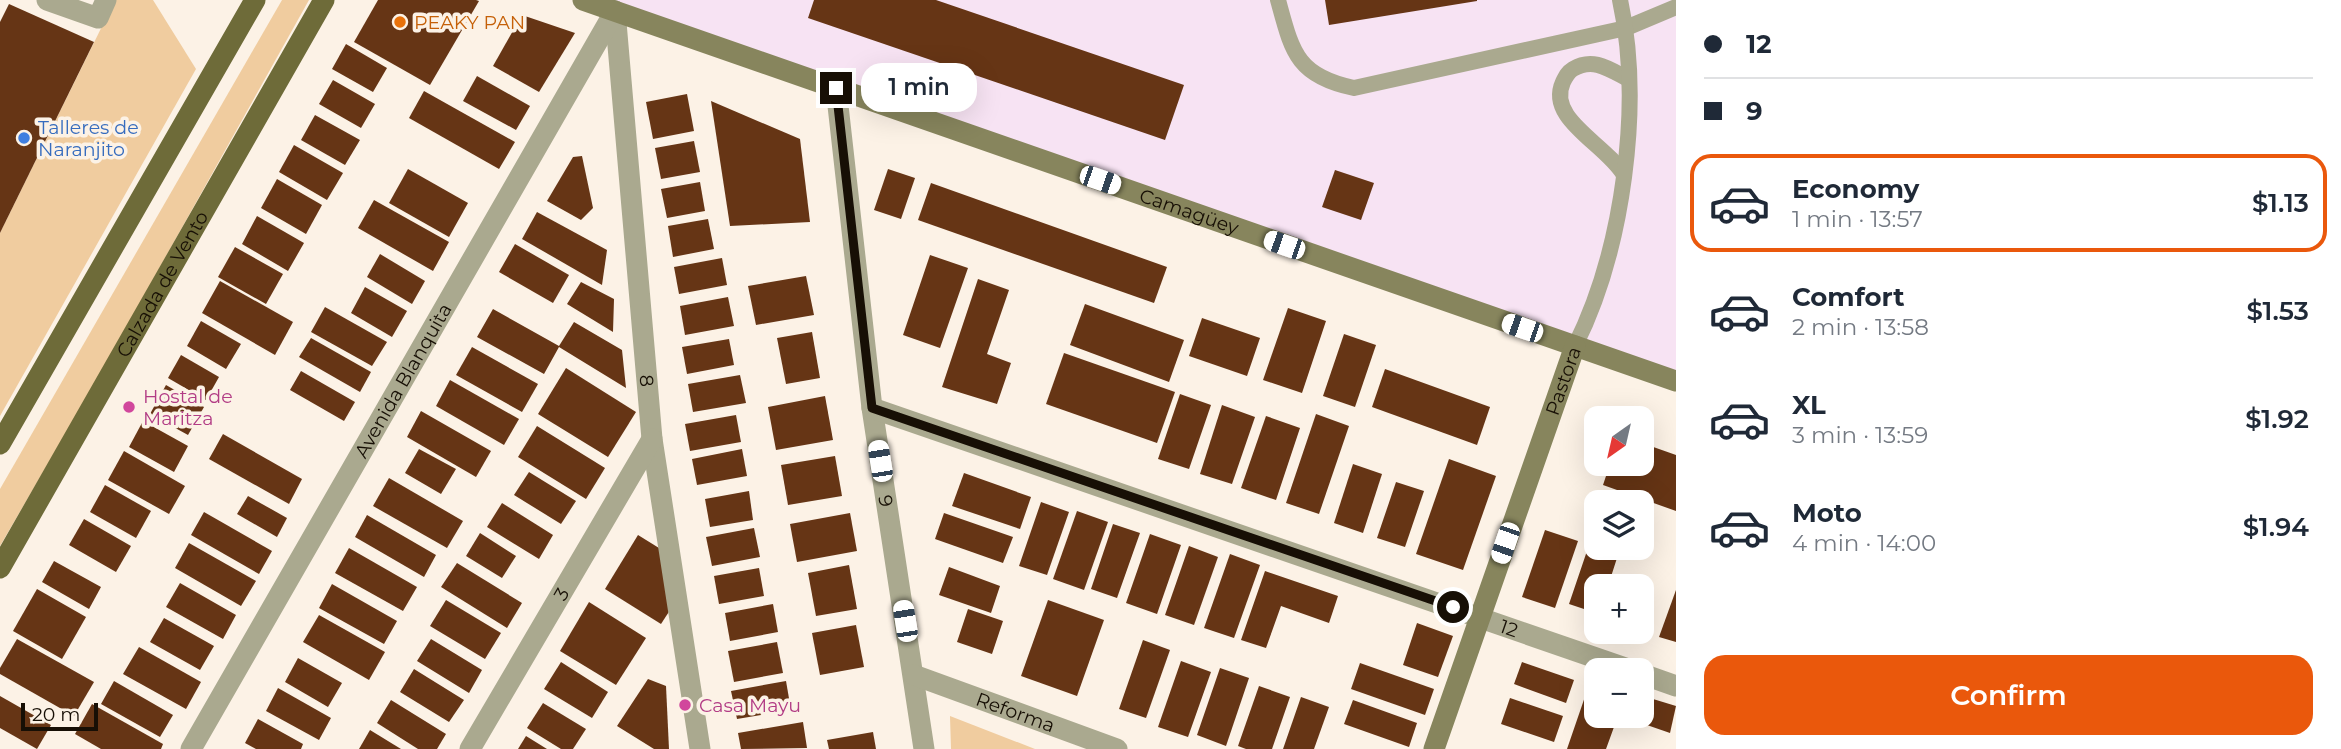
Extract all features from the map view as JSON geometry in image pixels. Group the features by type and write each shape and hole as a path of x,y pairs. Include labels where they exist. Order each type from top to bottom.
{"main road":[{"path":"0,444 255,0"},
{"name":"Calzada de Vento","path":"0,568 324,0"},
{"name":"Camagüey","path":"583,0 618,6 836,88 1676,382"},
{"name":"Pastora","path":"1434,749 1575,346"}],"street":[{"path":"47,0 102,9"},
{"name":"8","path":"618,6 652,439 700,749"},
{"name":"Avenida Blanquita","path":"191,749 618,6"},
{"name":"9","path":"836,88 872,408 924,749"},
{"name":"12","path":"872,408 1597,658"},
{"name":"3","path":"470,749 652,439"},
{"name":"Reforma","path":"914,675 1116,749"},
{"path":"1654,678 1676,686"}],"lane":[{"path":"1278,0 1293,52 1324,82 1354,88 1626,28 1676,7"},
{"name":"Pastora","path":"1575,346 1602,282 1617,225 1624,175 1628,79 1626,28 1620,0"},
{"path":"1624,175 1615,160 1569,120 1560,107 1559,93 1569,71 1581,65 1597,63 1628,79"}],"shaded area":[{"path":"115,0 153,0 196,69 0,416 0,233"},
{"path":"282,0 309,0 102,371 0,546 0,489"},
{"path":"585,0 1676,0 1676,381"},
{"path":"950,716 1035,749 951,749"}],"building":[{"path":"378,0 479,1 430,85 354,42"},
{"path":"814,0 936,0 1184,85 1165,140 808,18"},
{"path":"1325,0 1477,0 1477,1 1329,25"},
{"name":"Talleres de Naranjito","path":"9,4 94,42 0,233 0,22"},
{"path":"522,15 575,33 539,92 493,66"},
{"path":"346,44 387,68 373,92 332,69"},
{"path":"477,76 530,106 516,130 463,101"},
{"path":"333,80 375,104 361,128 319,104"},
{"path":"424,91 515,142 499,169 409,118"},
{"path":"687,94 694,131 653,139 646,102"},
{"path":"711,101 800,139 810,222 730,226"},
{"path":"315,115 360,140 345,165 301,140"},
{"path":"694,141 700,172 661,179 655,148"},
{"path":"294,145 343,173 327,200 279,172"},
{"path":"582,156 593,208 581,220 547,201 573,157"},
{"path":"408,169 468,203 449,237 389,203"},
{"path":"888,169 915,178 901,219 874,210"},
{"path":"1335,170 1374,183 1361,220 1322,207"},
{"path":"277,179 322,205 306,234 261,208"},
{"path":"700,182 705,211 667,218 661,189"},
{"path":"931,183 1167,267 1154,303 918,220"},
{"path":"374,200 449,242 433,271 358,228"},
{"path":"537,212 607,250 602,285 522,239"},
{"path":"257,216 304,243 288,271 242,244"},
{"path":"708,219 714,249 673,257 668,226"},
{"path":"515,244 569,275 553,303 499,272"},
{"path":"235,247 283,274 266,304 218,277"},
{"path":"380,254 425,281 412,304 367,277"},
{"path":"930,255 968,268 940,348 903,335"},
{"path":"722,258 727,285 679,294 674,267"},
{"path":"806,276 814,315 756,325 748,286"},
{"path":"978,279 1009,290 987,354 1011,363 997,404 942,387"},
{"path":"220,281 293,322 275,355 202,313"},
{"path":"581,282 614,299 613,332 567,304"},
{"path":"365,287 407,311 392,337 351,313"},
{"path":"728,297 734,326 685,335 680,306"},
{"path":"1085,304 1184,340 1169,382 1070,345"},
{"path":"325,307 387,342 372,366 311,332"},
{"path":"1288,308 1326,321 1302,393 1263,380"},
{"path":"493,309 559,346 574,322 622,350 626,388 559,347 544,374 477,337"},
{"path":"1202,318 1260,338 1247,376 1189,356"},
{"path":"201,321 241,344 226,369 187,346"},
{"path":"812,332 820,378 786,384 777,338"},
{"path":"1344,334 1376,345 1355,407 1323,396"},
{"path":"311,338 371,372 360,392 299,357"},
{"path":"729,339 734,365 687,374 682,347"},
{"path":"472,347 538,384 522,412 456,375"},
{"path":"1064,353 1175,392 1157,443 1046,404"},
{"path":"181,355 219,377 206,400 168,378"},
{"path":"566,368 636,412 608,457 538,414"},
{"path":"1385,369 1490,407 1477,445 1372,407"},
{"path":"301,371 355,402 344,421 290,390"},
{"path":"740,375 746,403 693,412 688,384"},
{"path":"450,380 519,419 504,445 436,406"},
{"path":"166,385 204,407 188,435 150,414"},
{"path":"1180,394 1211,405 1189,469 1158,459"},
{"path":"825,396 833,440 776,450 768,407"},
{"path":"1222,405 1255,417 1232,484 1200,474"},
{"path":"421,411 491,451 476,477 407,437"},
{"path":"1316,414 1349,426 1319,514 1286,503"},
{"path":"736,415 741,442 690,451 685,424"},
{"path":"1266,416 1300,428 1276,500 1241,488"},
{"path":"143,421 188,446 174,472 129,447"},
{"path":"537,426 605,468 586,499 518,457"},
{"path":"223,434 302,479 289,504 209,459"},
{"path":"1654,447 1676,455 1676,511 1654,503 1654,490 1617,490 1603,485 1606,476 1654,476"},
{"path":"419,449 456,469 441,494 405,473"},
{"path":"742,449 747,476 697,485 692,459"},
{"path":"124,451 185,486 169,514 108,480"},
{"path":"835,456 842,496 788,505 781,465"},
{"path":"1449,459 1496,476 1463,570 1416,554"},
{"path":"1353,464 1382,474 1363,533 1334,523"},
{"path":"529,472 576,501 561,524 514,495"},
{"path":"964,473 1031,497 1020,529 952,506"},
{"path":"389,478 463,521 447,548 373,506"},
{"path":"1396,482 1424,491 1405,547 1377,538"},
{"path":"105,485 151,511 136,538 90,512"},
{"path":"749,491 753,520 710,527 705,499"},
{"path":"248,496 287,518 277,537 237,514"},
{"path":"1041,502 1069,512 1047,575 1019,566"},
{"path":"502,503 553,535 539,559 487,527"},
{"path":"1077,511 1108,522 1084,590 1053,579"},
{"path":"204,512 272,551 259,574 191,535"},
{"path":"850,513 857,551 797,562 790,524"},
{"path":"944,513 1013,537 1003,563 935,539"},
{"path":"367,515 436,555 424,577 355,537"},
{"path":"84,519 131,546 116,572 69,545"},
{"path":"1113,524 1140,533 1117,598 1091,589"},
{"path":"754,528 760,557 712,566 706,537"},
{"path":"1545,530 1578,541 1555,608 1522,597"},
{"path":"480,533 516,556 502,578 466,556"},
{"path":"1150,534 1181,545 1157,614 1126,603"},
{"path":"638,535 659,548 672,607 661,624 605,589"},
{"path":"189,543 256,581 241,606 175,568"},
{"path":"1189,546 1218,557 1194,625 1165,615"},
{"path":"349,548 417,587 403,611 335,573"},
{"path":"1230,554 1260,565 1234,638 1204,628"},
{"path":"1584,560 1616,560 1612,574 1584,574 1584,609 1569,604"},
{"path":"54,561 101,587 89,609 42,582"},
{"path":"457,563 522,603 507,628 441,587"},
{"path":"849,565 857,609 816,616 808,573"},
{"path":"949,567 1000,586 991,613 939,595"},
{"path":"759,568 764,596 719,604 714,576"},
{"path":"1265,571 1338,596 1329,623 1281,606 1266,648 1241,640"},
{"path":"180,583 236,615 223,639 166,607"},
{"path":"332,584 397,621 384,644 319,608"},
{"path":"37,589 86,617 62,659 13,631"},
{"path":"1676,590 1676,642 1659,637"},
{"path":"446,600 501,633 485,659 430,626"},
{"path":"1048,600 1104,620 1077,696 1021,676"},
{"path":"589,602 646,638 616,685 560,651"},
{"path":"773,604 778,632 730,641 725,613"},
{"path":"968,609 1003,621 992,654 957,642"},
{"path":"319,615 385,652 369,680 303,642"},
{"path":"164,618 214,646 200,670 150,642"},
{"path":"1417,623 1453,636 1438,677 1403,665"},
{"path":"856,625 864,667 820,675 812,633"},
{"path":"17,639 94,682 74,716 0,674 0,668"},
{"path":"431,639 482,670 469,693 417,661"},
{"path":"1143,640 1170,650 1146,718 1119,709"},
{"path":"777,642 783,673 734,682 728,651"},
{"path":"139,647 201,682 186,709 123,674"},
{"path":"298,658 342,683 328,707 285,682"},
{"path":"1181,661 1211,672 1188,737 1158,727"},
{"path":"561,662 608,692 592,718 544,689"},
{"path":"1522,662 1574,680 1566,703 1514,684"},
{"path":"1360,663 1434,689 1425,715 1351,689"},
{"path":"1220,668 1249,678 1226,746 1197,735"},
{"path":"414,669 464,700 449,722 400,692"},
{"path":"648,679 666,686 669,749 654,749 617,726"},
{"path":"114,681 173,715 160,737 101,704"},
{"path":"786,681 791,710 737,719 731,691"},
{"path":"1259,686 1290,697 1272,749 1246,749 1238,746"},
{"path":"278,688 331,718 319,740 266,711"},
{"path":"0,696 51,725 37,749 0,728"},
{"path":"1301,697 1329,707 1314,749 1283,749"},
{"path":"1510,698 1563,716 1554,742 1501,724"},
{"path":"1654,699 1676,706 1670,733 1654,727"},
{"path":"391,700 446,734 437,749 418,749 377,723"},
{"path":"1353,700 1417,723 1409,747 1344,724"},
{"path":"1584,700 1584,728 1614,728 1606,749 1567,749"},
{"path":"543,703 586,729 573,749 561,749 527,728"},
{"path":"92,704 163,744 161,749 101,749 75,734"},
{"path":"258,719 303,744 301,749 256,749 245,743"},
{"path":"803,722 807,748 741,749 738,733"},
{"path":"370,730 401,749 359,749"},
{"path":"873,732 876,749 829,749 827,740"},
{"path":"526,736 547,749 518,749"}],"place":[{"name":"PEAKY PAN","path":"400,22"},
{"name":"Talleres de Naranjito","path":"24,138"},
{"name":"Hostal de Maritza","path":"129,407"},
{"name":"Casa Mayu","path":"685,705"}],"route":[{"path":"836,88 872,408 1453,607"}]}
